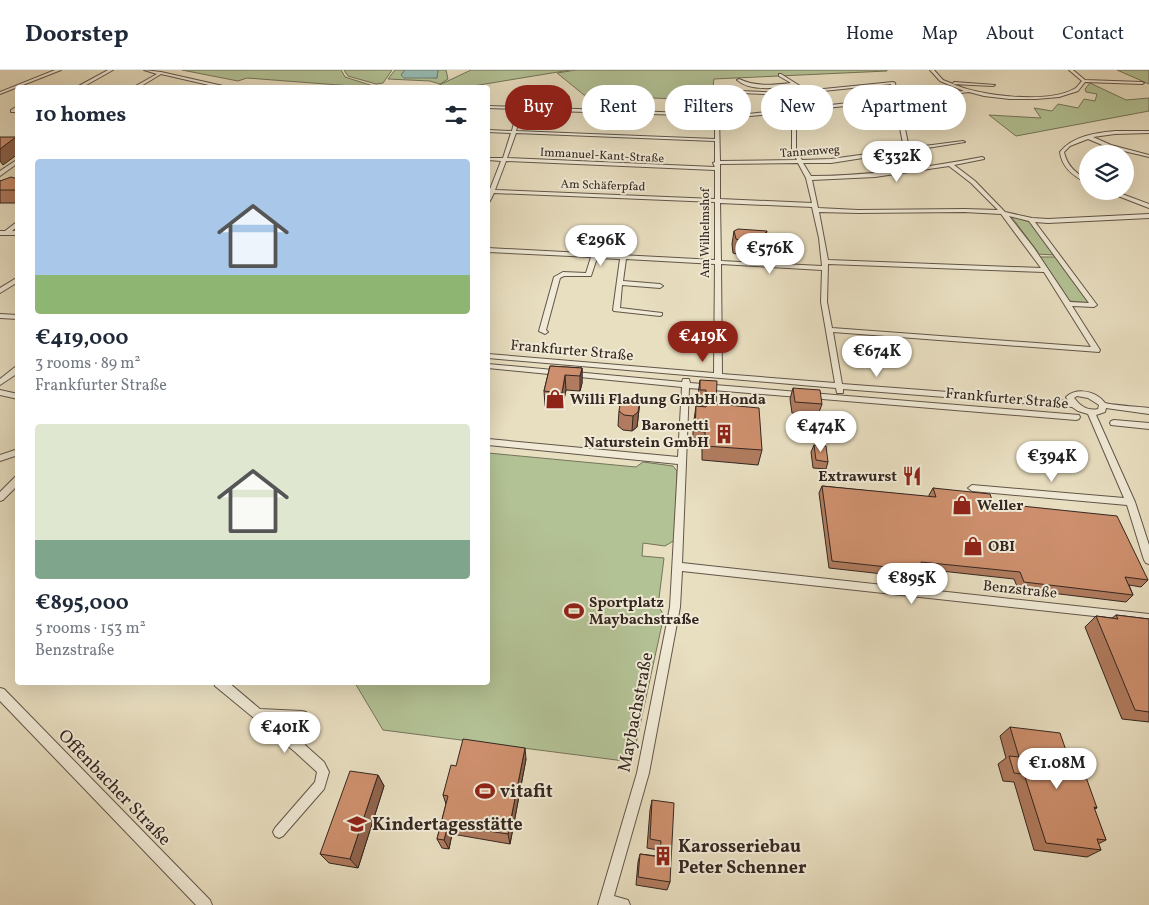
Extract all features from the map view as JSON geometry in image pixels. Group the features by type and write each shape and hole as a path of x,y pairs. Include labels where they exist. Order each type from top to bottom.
{"street":[{"path":"21,85 59,70"},
{"path":"83,85 111,70"},
{"path":"146,70 216,85"},
{"path":"932,70 937,78 967,92 996,97 1043,97 1075,90 1082,86 1084,81"},
{"path":"1071,70 1084,81 1142,83"},
{"path":"139,85 161,73"},
{"path":"780,75 796,84"},
{"path":"739,80 748,85 784,86 796,84"},
{"path":"872,85 892,83 892,85"},
{"path":"947,83 993,85"},
{"path":"0,93 15,87"},
{"path":"490,107 505,108"},
{"path":"572,107 665,112"},
{"path":"490,191 515,130"},
{"name":"Am Wilhelmshof","path":"716,130 718,375"},
{"path":"794,130 794,150 809,178 816,208 825,265 823,295 841,398"},
{"path":"903,130 907,150"},
{"path":"490,131 716,140"},
{"path":"1079,175 1068,167 1062,152 1070,144 1088,137 1149,132"},
{"path":"1088,137 1112,147 1149,156"},
{"name":"Tannenweg","path":"716,166 831,161 963,142"},
{"path":"809,178 862,177 925,170 982,158"},
{"name":"Immanuel-Kant-Straße","path":"490,159 716,166"},
{"path":"0,174 15,162"},
{"path":"829,330 1096,350 1068,304 1004,212 982,189 951,165"},
{"name":"Am Schäferpfad","path":"490,191 717,199 816,208"},
{"path":"1133,200 1149,206"},
{"path":"816,208 869,213 1004,212 1032,221 1149,216"},
{"path":"1032,221 1094,305 1068,304"},
{"path":"3,233 15,225"},
{"path":"490,250 825,265 1044,270"},
{"path":"546,332 542,331 557,277 563,274 589,275 594,256"},
{"path":"623,257 616,310 660,314"},
{"path":"0,291 15,281"},
{"path":"619,283 660,286"},
{"path":"0,316 15,317"},
{"name":"Frankfurter Straße","path":"490,356 1072,404 1079,409 1091,412"},
{"name":"Frankfurter Straße","path":"490,366 686,385 1076,417"},
{"path":"0,383 15,371"},
{"name":"Maybachstraße","path":"606,903 643,773 674,616 679,567 686,373"},
{"path":"0,392 15,396"},
{"path":"1072,404 1070,397 1081,393 1096,398 1103,405 1149,411"},
{"path":"1103,405 1100,412 1091,412 1130,502 1149,560"},
{"path":"1114,423 1149,426"},
{"path":"490,442 683,461"},
{"path":"0,458 15,453"},
{"path":"0,498 15,482"},
{"path":"972,488 1130,502"},
{"name":"Benzstraße","path":"679,567 1149,618"},
{"path":"222,685 320,766 324,778 320,785 279,832"},
{"name":"Offenbacher Straße","path":"0,693 205,905"},
{"path":"257,714 302,716 306,730 298,747"},
{"path":"606,903 623,905"}],"green space":[{"path":"182,70 341,70 345,77 370,85 339,85 247,78 238,81"},
{"path":"344,70 392,70 383,83 376,84 348,76"},
{"path":"395,70 405,70 401,75 437,78 438,70 446,70 448,79 440,84 430,81 388,79"},
{"path":"471,70 570,70 479,85 439,85"},
{"path":"576,70 887,70 714,79 713,85 665,85 665,99 655,98 655,85 582,85 582,93 557,73"},
{"path":"1117,70 1149,70 1149,84"},
{"path":"1090,83 1126,100 1149,98 1149,111 1016,136 989,115 1041,118 1034,108 1052,111 1058,104 1078,108 1084,99 1095,101 1097,94 1086,92 1085,89"},
{"path":"1010,215 1030,222 1055,255 1037,254 1038,252"},
{"path":"1039,257 1056,257 1091,303 1069,301"},
{"name":"Sportplatz Maybachstraße","path":"490,453 636,467 643,462 673,466 677,471 675,540 665,546 643,543 642,556 664,558 658,606 664,615 632,762 383,730 356,685 490,685"}],"water":[{"path":"405,70 438,70 437,78 404,78 401,75"}],"building":[{"path":"0,137 15,137 15,138 0,149"},
{"path":"11,177 15,178 15,190 0,190 0,181"},
{"path":"738,229 767,231 756,243 752,244 736,239 734,231"},
{"path":"550,366 582,368 580,376 565,375 562,393 544,391"},
{"path":"700,380 717,381 716,404 759,408 762,450 705,446 705,432 695,431 696,406 706,407 706,390 700,390"},
{"path":"793,388 820,390 822,404 795,402"},
{"path":"640,400 638,412 633,416 624,415 619,411 620,405"},
{"path":"814,445 826,446 828,462 816,460"},
{"name":"OBI","path":"822,486 936,497 933,488 990,494 993,503 1117,516 1148,580 1125,577 1133,595 1024,582 1020,572 921,562 924,571 832,561"},
{"path":"1116,615 1149,619 1149,712 1135,710 1096,616 1118,619"},
{"path":"1010,727 1060,733 1070,762 1081,763 1097,808 1094,807 1106,840 1097,839 1101,850 1046,843 1024,774 1014,773 1009,756 1019,757"},
{"name":"vitafit","path":"463,739 525,748 508,834 448,825 444,840 437,839 448,796 443,795 451,765 456,766"},
{"path":"350,771 378,775 350,859 320,854"},
{"name":"Karosseriebau Peter Schenner","path":"652,800 674,803 670,882 638,877 640,854 660,857 661,841 650,839"}],"place":[{"name":"Willi Fladung GmbH Honda","path":"555,399"},
{"name":"Baronetti Naturstein GmbH","path":"724,434"},
{"name":"Extrawurst","path":"912,476"},
{"name":"Weller","path":"962,505"},
{"name":"OBI","path":"973,546"},
{"name":"Sportplatz Maybachstraße","path":"574,611"},
{"name":"vitafit","path":"485,791"},
{"name":"Kindertagesstätte","path":"357,824"},
{"name":"Karosseriebau Peter Schenner","path":"663,856"}]}
